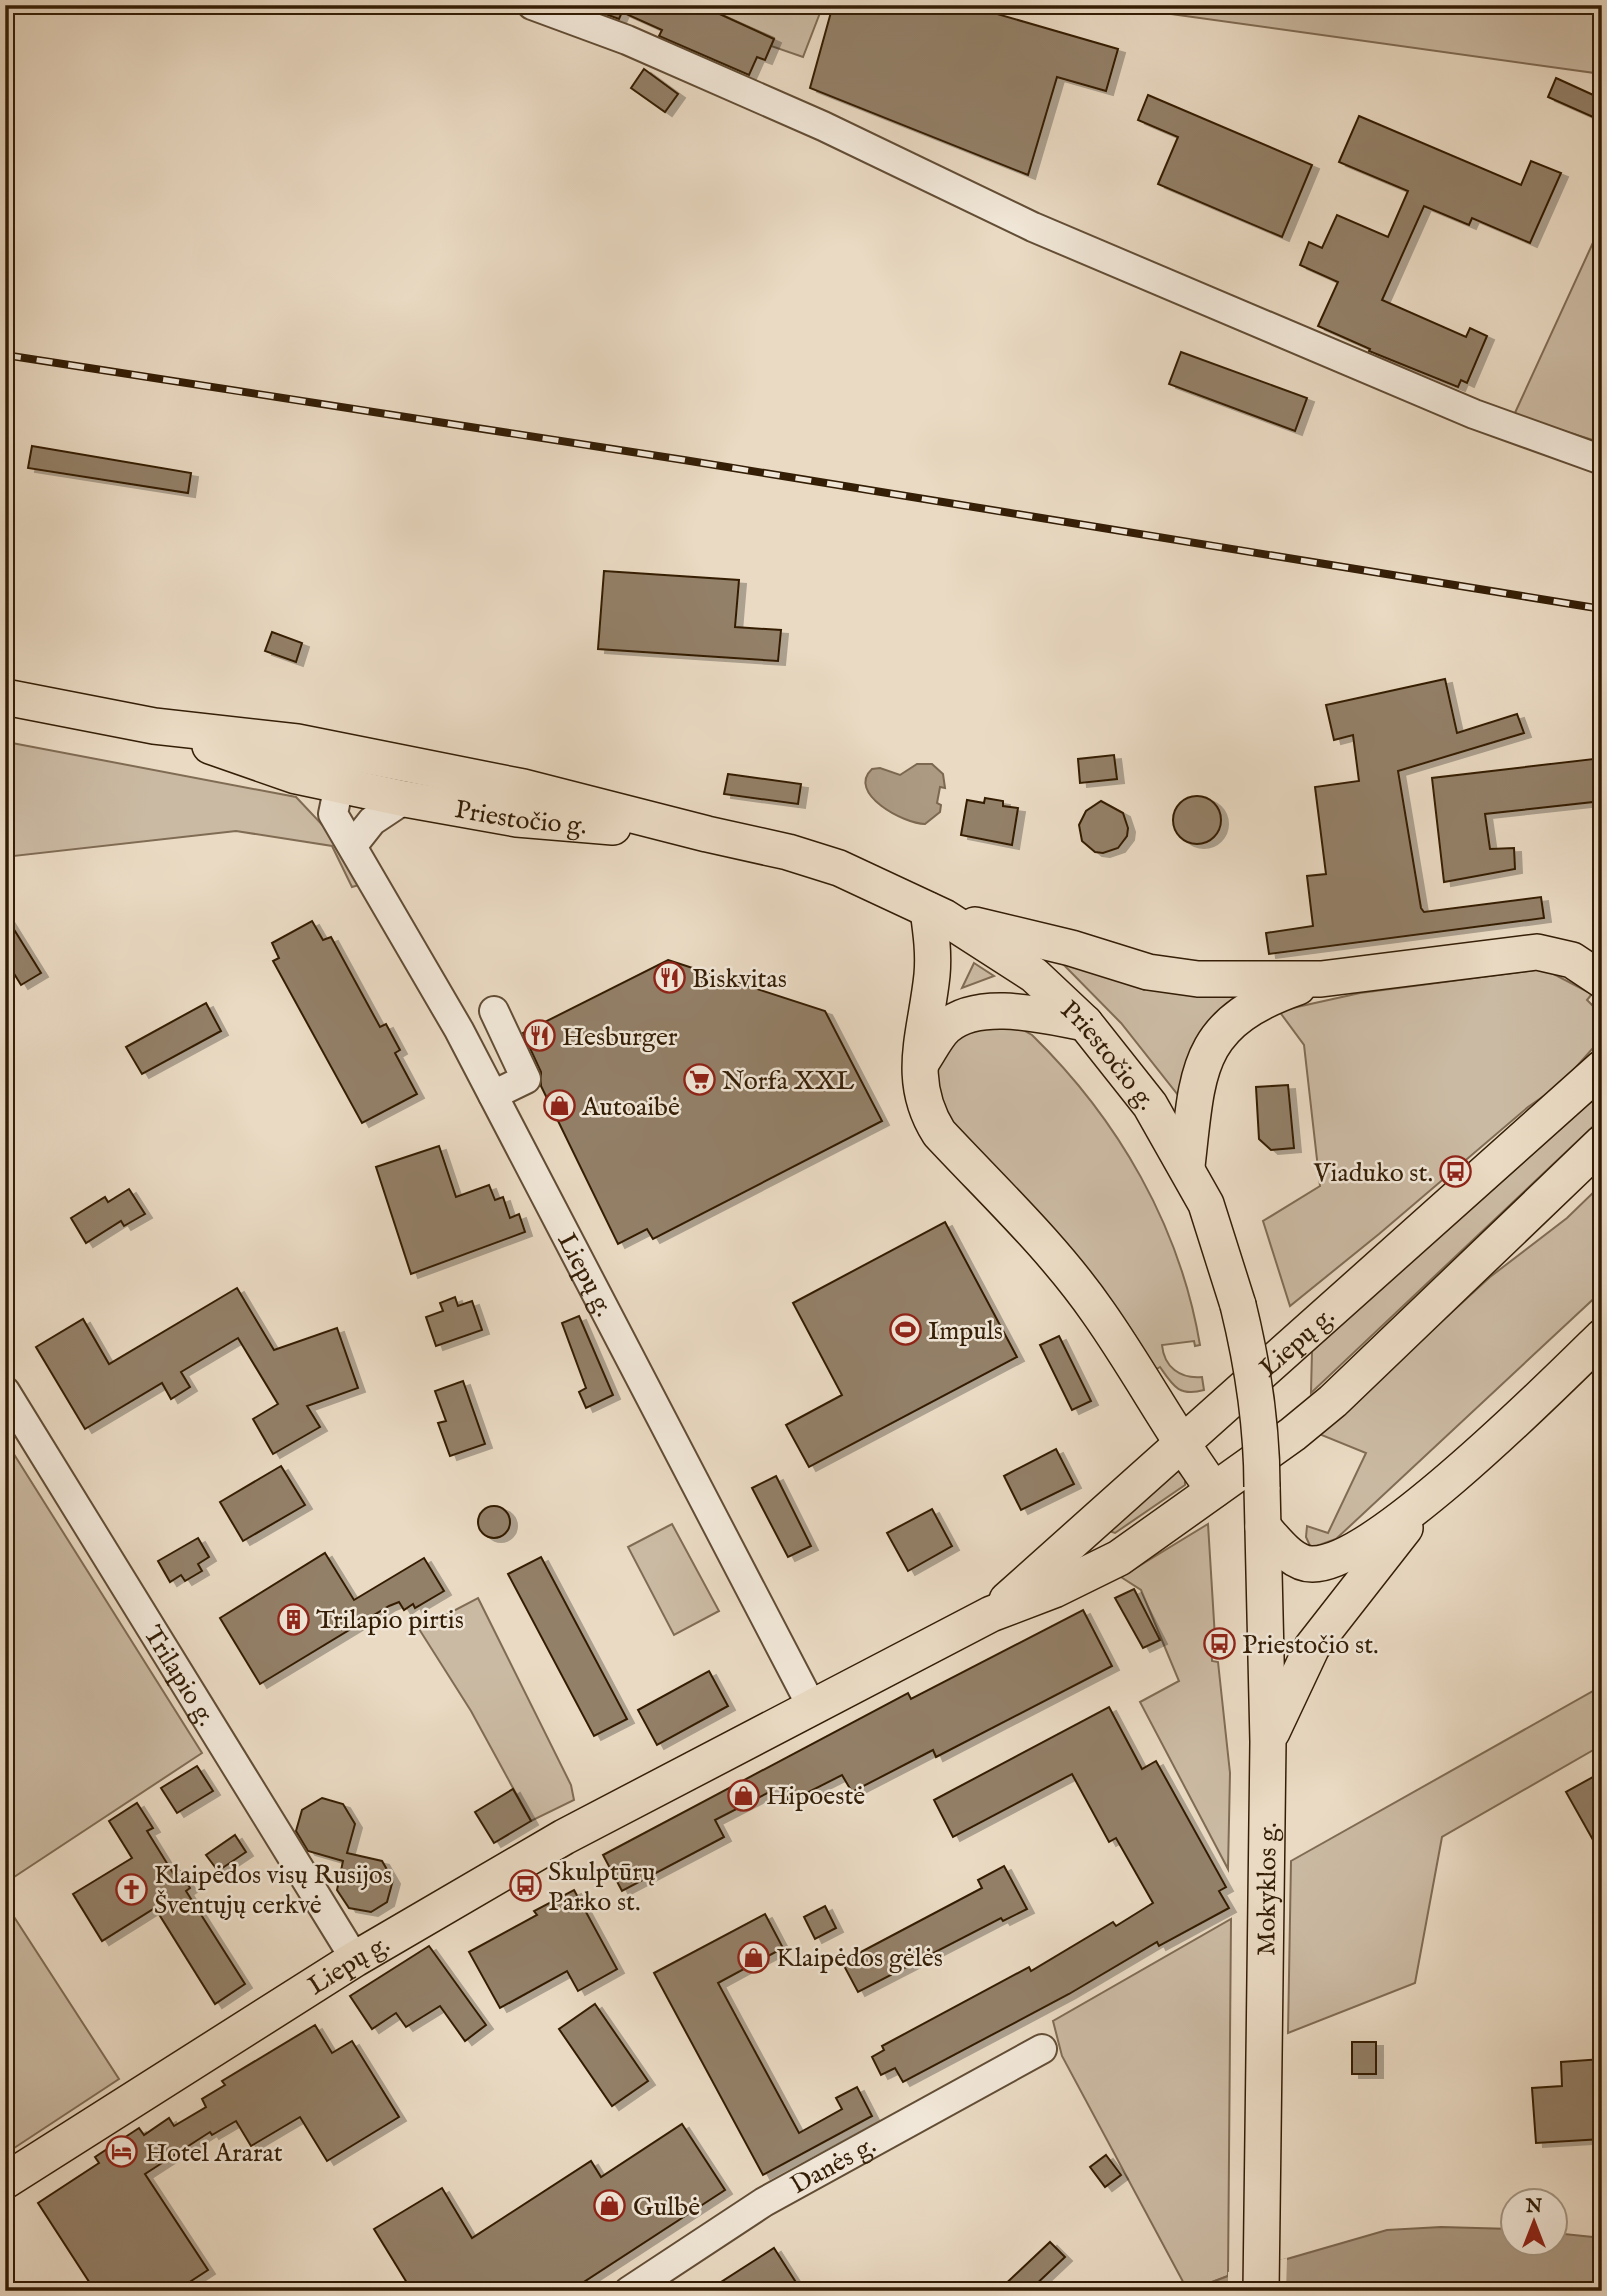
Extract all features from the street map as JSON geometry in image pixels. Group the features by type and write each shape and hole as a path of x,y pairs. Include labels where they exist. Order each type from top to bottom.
{"main road":[{"name":"Priestočio g.","path":"14,706 154,726 297,742 347,751 523,787 788,852 839,868 936,914 1034,975 1085,1023 1150,1105 1187,1166 1221,1246 1251,1357 1259,1408 1262,1488"},
{"name":"Priestočio g.","path":"154,726 296,776 405,799 517,819 707,834"},
{"path":"339,785 347,751"},
{"path":"1214,1490 1181,1445 1098,1311 1053,1256 939,1133 923,1103 919,1066 936,914 1071,948 1148,972 1241,980 1321,979 1537,952 1572,960 1602,980"},
{"path":"1187,1166 1197,1085 1204,1058 1217,1036 1253,1004 1321,979"},
{"path":"919,1066 946,1028 985,1012 1015,1011 1085,1023"},
{"name":"Liepų g.","path":"991,1614 1602,1068"},
{"name":"Liepų g.","path":"5,2181 355,1959 602,1816 991,1614 1054,1590 1119,1558 1333,1401 1602,1143"},
{"path":"1263,1527 1289,1555 1309,1564 1336,1562 1429,1498 1602,1337"},
{"name":"Mokyklos g.","path":"1261,2291 1268,1742 1262,1488"},
{"path":"1268,1742 1312,1647 1429,1498"}],"street":[{"path":"532,5 627,40 823,126 1045,232 1474,414 1602,460"},
{"name":"Liepų g.","path":"339,785 333,814 493,1095 812,1707"},
{"path":"353,845 372,821 405,799"},
{"path":"493,1095 526,1079 494,1011"},
{"name":"Trilapio g.","path":"5,1391 355,1959"},
{"name":"Danės g.","path":"629,2291 764,2202 1042,2049"}],"shaded area":[{"path":"700,5 823,5 803,57 771,46 774,38"},
{"path":"1106,5 1539,5 1542,9 1602,8 1602,74"},
{"path":"1602,223 1602,443 1514,415"},
{"path":"12,743 296,797 346,850 366,883 352,887 332,846 236,831 5,857 5,745"},
{"path":"917,764 932,764 943,774 945,788 940,787 937,803 941,805 940,812 925,824 892,813 881,806 866,788 866,778 872,769 880,768 900,775"},
{"path":"1054,955 1240,997 1178,1095 1121,1023"},
{"path":"974,963 994,976 962,988"},
{"path":"1544,969 1592,994 1587,1000 1600,1013 1602,1038 1561,1084 1528,1107 1290,1306 1263,1221 1320,1186 1304,1045 1279,1011 1360,993"},
{"path":"990,1026 1023,1030 1032,1035 1092,1102 1141,1177 1177,1258 1191,1301 1200,1345 1195,1346 1194,1341 1162,1345 1163,1353 1170,1365 1180,1374 1202,1377 1204,1390 1183,1391 1173,1384 1160,1367 1155,1370 949,1118 938,1086 939,1064 943,1054 960,1034"},
{"path":"1602,1092 1602,1118 1311,1393 1312,1351"},
{"path":"1602,1184 1602,1291 1336,1539 1311,1548 1306,1537 1307,1526 1328,1533 1366,1453 1319,1434 1490,1277 1567,1218"},
{"path":"5,1440 202,1753 5,1883"},
{"path":"1178,1471 1185,1478 1185,1485 1115,1533 1112,1532 1111,1529"},
{"path":"672,1524 719,1611 674,1635 628,1547"},
{"path":"1208,1524 1215,1638 1211,1639 1212,1661 1218,1662 1230,1773 1228,1869 1140,1702 1179,1681 1141,1590 1121,1577"},
{"path":"478,1598 571,1785 574,1800 531,1821 471,1711 419,1629"},
{"path":"1602,1686 1602,1745 1442,1837 1415,1983 1288,2033 1291,1861"},
{"path":"5,1903 119,2079 5,2154"},
{"path":"1231,1919 1228,2276 1188,2291 1062,2056 1053,2021"},
{"path":"1441,2227 1498,2229 1498,2258 1568,2258 1568,2234 1602,2238 1602,2291 1188,2291 1228,2276 1387,2230"}],"pier":[{"path":"1287,2258 1286,2291 1228,2291 1228,2272"}],"building":[{"path":"581,5 647,5 665,13 669,5 700,5 774,39 765,60 757,57 749,75 659,36 662,30 622,12 619,19"},
{"path":"833,5 966,5 1118,49 1106,91 1057,77 1028,175 810,88"},
{"path":"644,69 678,94 665,112 631,88"},
{"path":"1556,78 1602,99 1602,121 1548,97"},
{"path":"1148,95 1312,165 1282,237 1158,184 1178,137 1138,120"},
{"path":"1359,116 1521,185 1531,161 1561,173 1530,243 1472,218 1469,225 1424,206 1382,300 1466,337 1470,328 1487,336 1467,383 1461,380 1458,387 1369,351 1370,349 1318,326 1338,282 1300,265 1309,242 1322,248 1337,215 1388,237 1408,191 1339,162"},
{"path":"1181,352 1307,398 1295,431 1169,384"},
{"path":"32,446 191,473 188,493 28,468"},
{"path":"604,571 739,580 735,627 781,630 778,661 598,649"},
{"path":"272,632 302,643 296,662 265,651"},
{"path":"1445,679 1457,733 1517,714 1524,733 1398,771 1421,908 1424,912 1541,897 1544,918 1269,954 1266,933 1313,926 1307,876 1326,874 1315,787 1359,781 1353,735 1334,740 1326,705"},
{"path":"1114,755 1117,779 1080,783 1078,759"},
{"path":"1602,758 1602,801 1485,814 1490,849 1514,848 1515,869 1444,882 1432,778"},
{"path":"728,774 801,784 798,804 724,794"},
{"path":"1197,796 1214,803 1221,820 1214,837 1197,844 1180,837 1173,820 1180,803"},
{"path":"985,798 1003,801 1003,806 1018,808 1012,845 961,835 967,800 984,803"},
{"path":"1101,801 1123,813 1128,828 1127,836 1118,848 1103,853 1095,852 1082,841 1079,825 1086,811"},
{"path":"5,915 41,973 21,985 5,959"},
{"path":"312,921 323,940 331,937 380,1027 386,1024 400,1050 395,1053 417,1094 362,1123 273,961 279,958 272,943"},
{"name":"Norfa XXL","path":"668,960 825,1011 882,1121 653,1239 647,1229 618,1244 541,1086 541,1072 523,1033"},
{"path":"206,1003 221,1031 142,1074 126,1047"},
{"path":"1288,1085 1294,1148 1271,1150 1259,1139 1256,1087"},
{"path":"439,1146 456,1197 489,1185 495,1200 503,1197 510,1218 519,1214 525,1232 411,1274 376,1167"},
{"path":"129,1189 145,1214 124,1226 121,1221 86,1243 71,1218 105,1197 108,1202"},
{"name":"Impuls","path":"945,1222 1017,1357 809,1467 786,1425 842,1395 793,1303"},
{"path":"237,1288 274,1350 337,1328 358,1388 307,1406 320,1427 273,1454 253,1419 278,1404 238,1338 181,1372 190,1387 171,1399 162,1383 85,1429 36,1347 83,1319 109,1364"},
{"path":"455,1297 458,1306 472,1301 482,1330 436,1346 426,1317 443,1311 440,1303"},
{"path":"579,1316 613,1395 586,1408 579,1392 586,1388 562,1323"},
{"path":"1059,1336 1091,1401 1072,1410 1040,1345"},
{"path":"463,1381 485,1444 450,1456 438,1423 446,1421 435,1391"},
{"path":"1056,1449 1074,1484 1021,1510 1004,1476"},
{"path":"281,1466 305,1505 243,1541 220,1502"},
{"path":"776,1476 811,1546 788,1557 752,1488"},
{"path":"494,1506 505,1511 510,1522 505,1533 494,1538 483,1533 478,1522 483,1511"},
{"path":"932,1509 952,1546 908,1571 887,1533"},
{"path":"198,1538 209,1557 198,1564 202,1571 185,1581 181,1575 170,1582 158,1561"},
{"name":"Trilapio pirtis","path":"325,1553 354,1600 424,1558 444,1591 415,1608 413,1604 404,1610 399,1602 389,1606 260,1684 220,1618"},
{"path":"541,1557 627,1719 594,1736 508,1574"},
{"path":"1134,1589 1160,1640 1143,1648 1115,1598"},
{"path":"1083,1610 1112,1666 936,1757 933,1750 852,1792 842,1775 789,1802 781,1786 715,1820 724,1837 622,1891 603,1855 908,1693 911,1699"},
{"path":"709,1671 728,1706 657,1745 638,1710"},
{"path":"1109,1707 1142,1769 1156,1761 1226,1887 1219,1891 1229,1908 1159,1946 1157,1942 1069,1994 903,2082 895,2068 881,2075 872,2057 884,2050 882,2046 1029,1967 1031,1971 1113,1922 1116,1926 1153,1903 1116,1838 1109,1842 1072,1774 953,1837 934,1800"},
{"path":"197,1766 213,1791 177,1813 161,1788"},
{"path":"1602,1772 1602,1856 1566,1792"},
{"path":"513,1789 531,1821 494,1843 475,1812"},
{"path":"322,1798 343,1804 355,1824 347,1853 382,1861 393,1880 387,1902 371,1912 349,1908 337,1890 343,1861 308,1851 296,1831 302,1810"},
{"path":"137,1803 153,1828 147,1831 173,1873 179,1870 190,1888 186,1891 245,1984 215,2004 155,1908 102,1941 73,1894 132,1858 109,1821"},
{"path":"235,1835 246,1852 218,1871 206,1855"},
{"path":"1004,1866 1027,1909 1003,1921 1001,1918 858,1992 842,1962 982,1888 978,1880"},
{"path":"574,1890 617,1969 578,1991 567,1971 500,2008 469,1952 537,1915 534,1911"},
{"path":"825,1906 836,1928 815,1939 804,1917"},
{"path":"765,1914 783,1948 718,1983 799,2133 842,2109 836,2098 857,2087 872,2116 763,2175 654,1973"},
{"path":"429,1946 486,2025 465,2041 440,2006 406,2027 396,2013 372,2029 350,1996"},
{"path":"595,2004 648,2081 612,2106 559,2029"},
{"path":"315,2025 332,2053 352,2041 399,2117 327,2161 300,2117 251,2146 236,2121 212,2135 210,2132 145,2174 208,2270 185,2285 189,2291 95,2291 38,2203 99,2163 95,2157 139,2128 144,2135 169,2118 174,2126 206,2107 202,2099 225,2085 222,2081"},
{"path":"1352,2042 1376,2042 1376,2074 1352,2074"},
{"path":"1602,2059 1602,2139 1536,2143 1532,2088 1562,2086 1561,2062"},
{"name":"Gulbė","path":"682,2124 725,2190 570,2291 412,2291 374,2229 442,2188 472,2238 591,2161 601,2177"},
{"path":"1106,2155 1121,2175 1105,2187 1090,2167"},
{"path":"1050,2242 1065,2257 1029,2291 998,2291"},
{"path":"774,2248 797,2284 785,2291 707,2291"}],"railway":[{"path":"5,355 684,460 1602,609"}],"place":[{"name":"Biskvitas","path":"669,978"},
{"name":"Hesburger","path":"539,1036"},
{"name":"Norfa XXL","path":"699,1080"},
{"name":"Autoaibė","path":"559,1106"},
{"name":"Viaduko st.","path":"1456,1172"},
{"name":"Impuls","path":"905,1330"},
{"name":"Trilapio pirtis","path":"293,1619"},
{"name":"Priestočio st.","path":"1219,1644"},
{"name":"Hipoestė","path":"743,1795"},
{"name":"Skulptūrų Parko st.","path":"525,1886"},
{"name":"Klaipėdos visų Rusijos Šventųjų cerkvė","path":"131,1889"},
{"name":"Klaipėdos gėlės","path":"753,1957"},
{"name":"Hotel Ararat","path":"122,2152"},
{"name":"Gulbė","path":"610,2206"}]}
